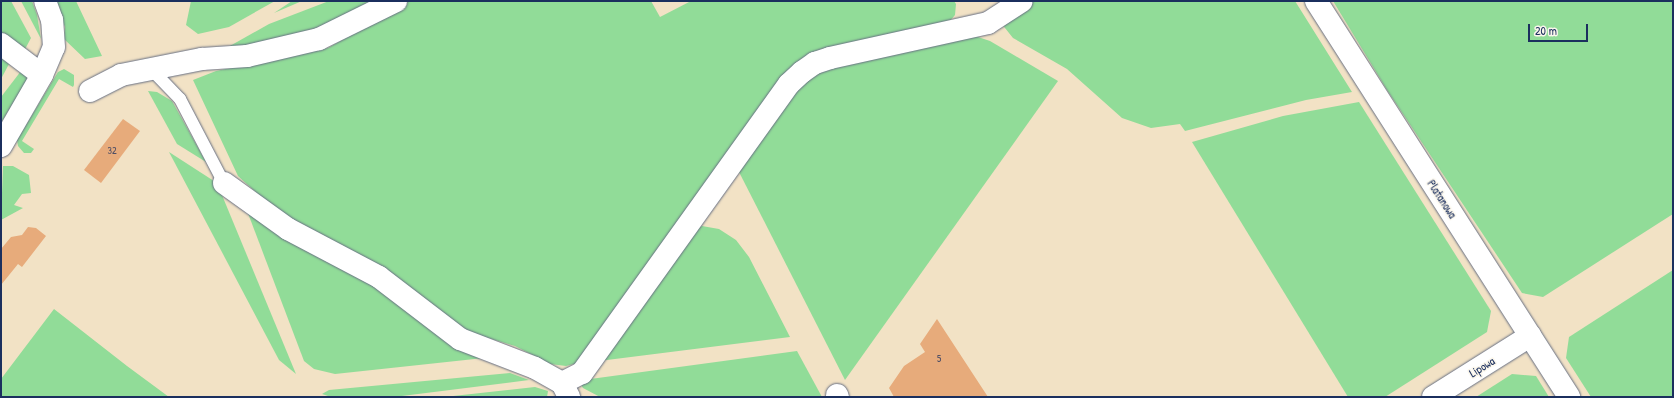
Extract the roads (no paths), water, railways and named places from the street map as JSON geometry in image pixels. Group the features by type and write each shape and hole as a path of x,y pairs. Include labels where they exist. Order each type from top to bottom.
{"street":[{"path":"1,146 42,75 54,47 52,20 45,1"},
{"path":"90,91 121,75 154,71 202,59 247,56 319,39 396,1"},
{"path":"224,183 288,229 379,277 460,339 508,356 566,390 582,373 789,84 802,72 815,63 830,58 988,23 1022,1"},
{"name":"Platanowa","path":"1316,1 1569,397"},
{"path":"1,44 42,75"},
{"name":"Lipowa","path":"1433,397 1530,336"}],"lane":[{"path":"154,71 180,99 224,183"}]}
